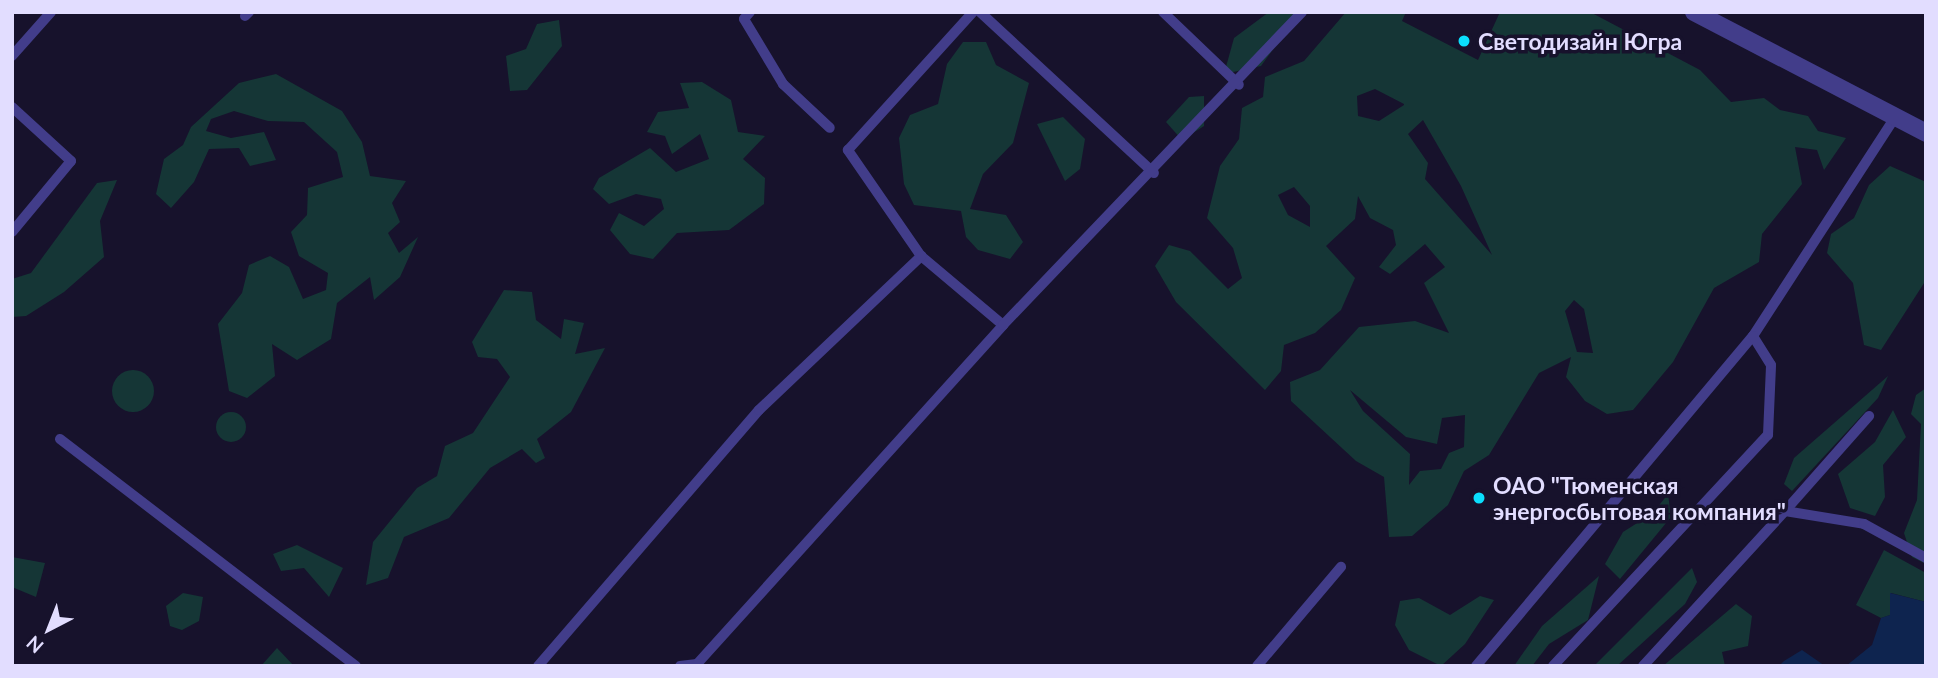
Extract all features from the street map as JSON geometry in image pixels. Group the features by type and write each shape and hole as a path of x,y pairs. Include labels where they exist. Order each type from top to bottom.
{"street":[{"path":"1695,12 1926,132"}],"lane":[{"path":"12,56 51,12"},
{"path":"750,12 744,19 783,84 830,128"},
{"path":"973,12 848,150 921,256 1003,325"},
{"path":"980,12 1154,173"},
{"path":"1163,12 1239,85"},
{"path":"680,666 698,665 1003,325 1239,85 1302,12"},
{"path":"12,107 71,161 12,232"},
{"path":"1476,666 1753,336 1896,117"},
{"path":"538,666 759,410 921,256"},
{"path":"1553,666 1768,435 1771,365 1753,336"},
{"path":"1643,666 1786,511 1869,416"},
{"path":"60,439 356,666"},
{"path":"1786,511 1864,524 1926,558"},
{"path":"1256,666 1341,567"}],"green space":[{"path":"1269,12 1300,12 1261,66 1224,74 1234,38"},
{"path":"1346,12 1406,12 1402,21 1478,60 1500,12 1590,12 1700,70 1731,102 1764,98 1780,110 1808,116 1818,131 1846,138 1824,170 1817,150 1795,147 1802,184 1762,234 1759,262 1714,288 1673,362 1633,410 1607,414 1585,401 1566,377 1571,357 1539,373 1489,455 1464,471 1448,505 1412,536 1389,537 1384,477 1356,461 1291,401 1290,382 1320,370 1359,327 1415,321 1449,333 1424,283 1445,267 1425,244 1390,274 1379,267 1396,245 1393,230 1370,218 1358,196 1355,219 1326,246 1355,278 1341,310 1315,333 1284,345 1281,371 1265,390 1176,302 1155,266 1169,245 1190,251 1228,289 1242,278 1233,248 1207,218 1220,166 1239,139 1242,108 1263,97 1265,77 1304,61","holes":["1375,89 1404,105 1379,121 1358,116 1357,96","1423,120 1461,186 1492,255 1425,179 1428,163 1408,134","1294,187 1310,206 1310,227 1288,215 1278,195","1574,300 1584,309 1593,353 1577,352 1565,311","1350,390 1406,437 1437,444 1442,418 1465,415 1464,447 1449,453 1441,469 1420,471 1409,485 1410,454 1363,411"]},
{"path":"559,20 562,46 527,90 510,91 506,56 526,49 537,24"},
{"path":"963,42 986,42 996,65 1029,83 1013,143 983,174 970,209 1006,215 1023,242 1010,259 978,250 966,237 961,211 914,205 904,184 899,138 910,115 938,104 947,64"},
{"path":"276,74 342,111 362,142 370,176 406,181 392,203 400,222 388,233 399,253 418,237 400,277 374,300 370,277 337,303 331,339 297,360 272,344 275,376 247,398 229,391 218,324 242,293 249,265 270,256 289,267 303,299 326,290 328,273 299,256 291,232 307,215 308,188 343,177 337,152 304,122 268,121 234,111 211,119 206,131 231,138 264,132 276,160 250,166 239,148 209,149 194,182 171,208 156,194 164,159 183,145 191,127 239,83"},
{"path":"702,82 731,100 738,132 765,136 743,159 765,178 764,204 729,230 677,233 653,259 630,254 610,230 619,213 644,226 664,209 661,199 636,194 609,204 593,189 599,178 650,148 676,172 709,159 700,134 672,154 665,136 647,132 658,112 689,108 680,83"},
{"path":"1204,96 1204,126 1182,140 1166,122 1189,97"},
{"path":"1063,117 1085,139 1080,169 1065,181 1037,124"},
{"path":"1890,166 1926,182 1926,280 1881,350 1864,345 1853,283 1827,253 1831,234 1854,218 1869,185"},
{"path":"117,180 100,221 104,257 64,292 26,316 12,317 12,279 31,273 97,183"},
{"path":"504,290 532,292 536,320 561,339 564,319 584,323 575,354 605,348 571,412 537,439 545,458 536,463 522,449 490,468 449,518 404,537 388,578 366,585 373,542 417,488 437,476 445,446 473,433 510,377 497,359 478,357 472,342"},
{"path":"133,370 148,376 154,391 148,406 133,412 118,406 112,391 118,376"},
{"path":"1888,376 1878,398 1792,491 1784,484 1794,458"},
{"path":"1926,388 1926,564 1912,557 1904,533 1917,500 1921,424 1911,414 1916,395"},
{"path":"1893,410 1906,437 1883,465 1885,497 1875,516 1850,508 1838,474 1875,442"},
{"path":"231,412 242,416 246,427 242,438 231,442 220,438 216,427 220,416"},
{"path":"1668,494 1671,517 1620,579 1605,564 1623,532 1653,513"},
{"path":"297,545 343,568 329,597 304,568 281,571 273,554"},
{"path":"1884,550 1926,573 1926,602 1891,593 1890,615 1881,618 1856,605"},
{"path":"12,557 45,563 36,597 12,587"},
{"path":"1692,568 1697,582 1685,604 1617,666 1594,666"},
{"path":"1599,576 1588,620 1549,644 1532,666 1514,666 1542,626"},
{"path":"183,593 203,597 199,621 182,630 170,626 166,606"},
{"path":"1480,596 1494,600 1465,644 1441,666 1409,650 1395,625 1400,601 1419,598 1450,615"},
{"path":"1736,604 1752,616 1748,646 1722,652 1725,666 1663,666"},
{"path":"277,648 294,666 261,666"}],"water":[{"path":"1890,593 1926,602 1926,666 1846,666 1872,645 1881,618 1890,615"},
{"path":"1802,650 1825,666 1779,666 1784,661"}],"place":[{"name":"Светодизайн Югра","path":"1464,41"},
{"name":"ОАО \"Тюменская энергосбытовая компания\"","path":"1479,498"}]}
